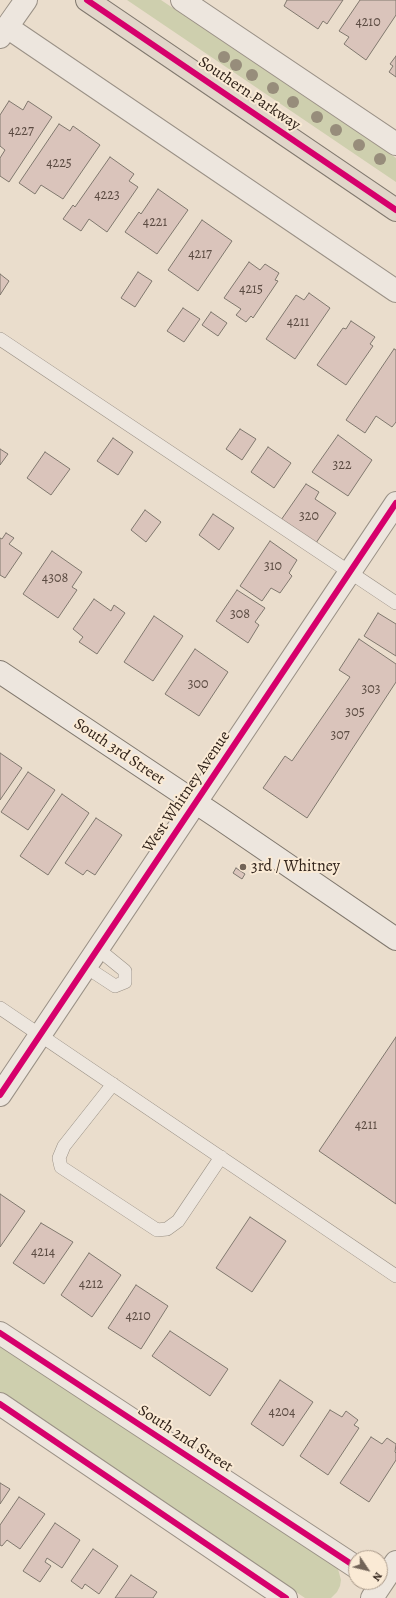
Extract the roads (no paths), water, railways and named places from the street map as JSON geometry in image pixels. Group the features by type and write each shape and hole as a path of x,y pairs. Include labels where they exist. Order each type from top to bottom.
{"main road":[{"name":"Southern Parkway","path":"87,0 396,210"}],"street":[{"path":"26,0 4,32 396,291"},
{"path":"182,0 396,144"},
{"name":"West Whitney Avenue","path":"0,1095 396,503"},
{"name":"South 3rd Street","path":"0,672 396,939"},
{"name":"South 2nd Street","path":"0,1333 348,1562"},
{"path":"0,1404 286,1598"},
{"path":"388,1578 396,1562"}],"lane":[{"path":"0,339 396,603"},
{"path":"86,967 115,986 125,982 125,971 98,949"},
{"path":"0,1008 41,1034 396,1276"},
{"path":"113,1084 64,1146 59,1158 61,1167 157,1230 167,1229 178,1221 221,1157"}],"place":[{"name":"3rd / Whitney","path":"243,867"}]}
